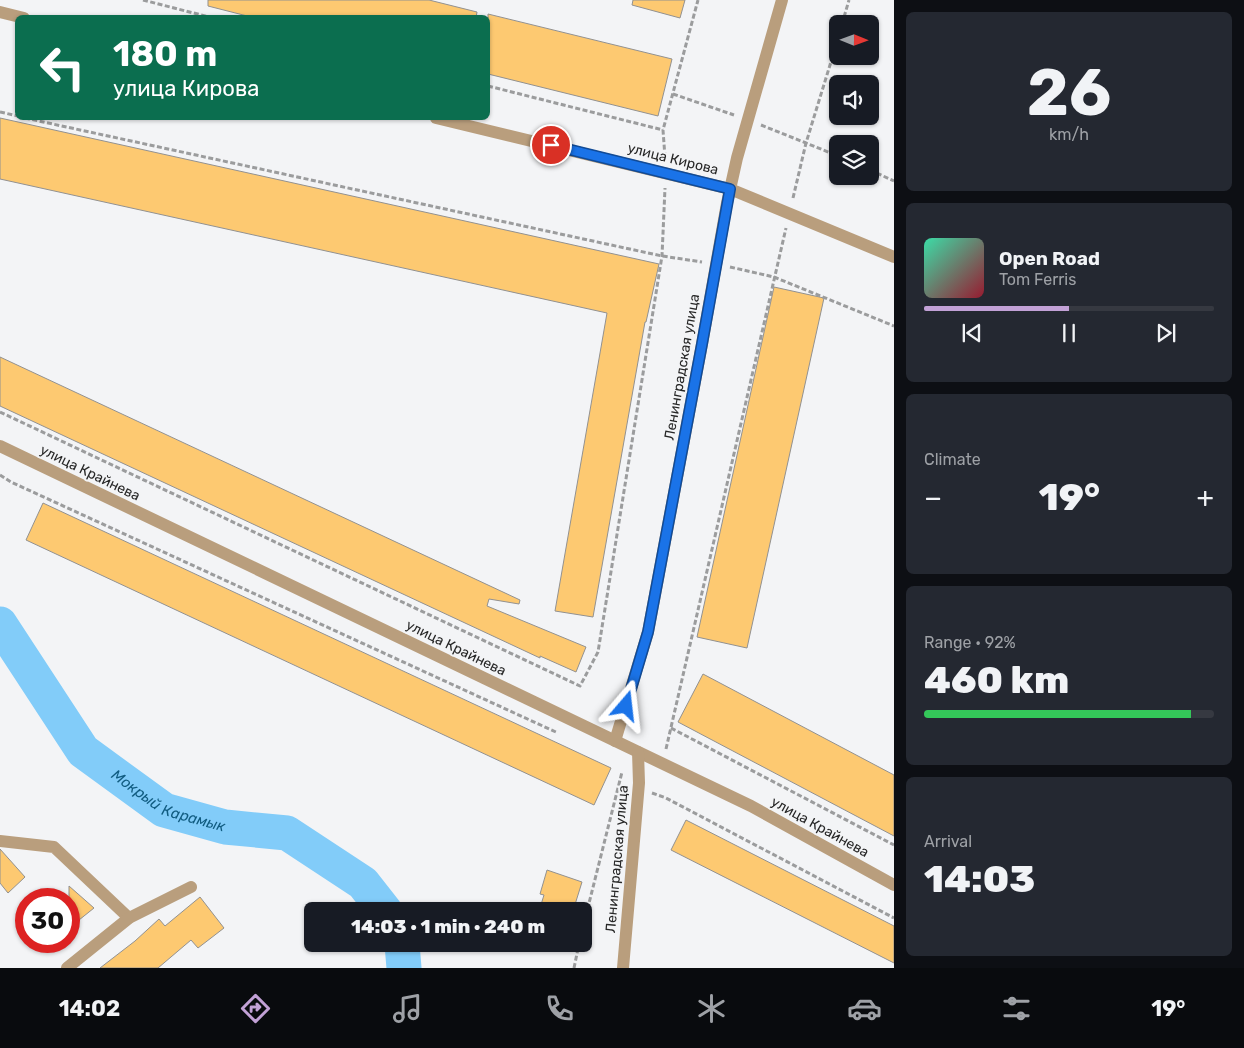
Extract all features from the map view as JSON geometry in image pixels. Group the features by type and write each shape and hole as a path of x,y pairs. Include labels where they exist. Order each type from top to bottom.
{"street":[{"name":"Ленинградская улица","path":"615,741 648,632 730,189 782,0"},
{"path":"0,12 15,16"},
{"name":"улица Кирова","path":"444,120 730,189 894,257"},
{"name":"улица Крайнева","path":"0,446 751,806 894,886"},
{"name":"Ленинградская улица","path":"623,968 639,788 638,752"},
{"path":"0,841 54,847 129,918"},
{"path":"67,968 129,918 191,887"}],"path":[{"path":"143,0 202,15"},
{"path":"0,412 580,686 598,652 662,256 666,173 663,130 698,0"},
{"path":"845,15 850,0"},
{"path":"663,764 789,213 806,143 830,65"},
{"path":"490,87 663,130"},
{"path":"0,112 15,115"},
{"path":"34,120 662,256 716,264 774,277 894,326"},
{"path":"879,174 894,181"},
{"path":"0,475 11,482 561,734"},
{"path":"671,728 894,845"},
{"path":"589,902 620,778"},
{"path":"639,788 666,798 894,918"},
{"path":"574,968 578,952"}],"building":[{"path":"208,0 429,0 477,12 476,15 243,15 208,6"},
{"path":"633,0 685,0 680,18 632,5"},
{"path":"488,14 672,59 658,116 490,74 490,15"},
{"path":"0,118 659,264 645,322 593,617 555,611 607,313 0,179"},
{"path":"774,287 824,298 747,648 697,637"},
{"path":"0,357 520,600 519,604 489,599 487,606 586,647 576,672 540,656 540,658 0,406"},
{"path":"43,503 611,768 594,805 26,540"},
{"path":"703,674 894,775 894,836 678,722"},
{"path":"686,820 894,926 894,963 671,850"},
{"path":"0,849 25,877 8,893 0,883"},
{"path":"547,870 582,882 576,902 542,902 544,895 540,894"},
{"path":"80,896 94,908 80,919"},
{"path":"200,897 224,928 198,948 191,940 158,968 100,968 135,941 159,919 165,926"}],"waterway":[{"name":"Мокрый Карамык","path":"0,624 83,751 164,810 225,827 287,833 363,883 378,902"},
{"name":"Мокрый Карамык","path":"403,952 404,968"}],"route":[{"path":"551,145 730,189 648,632 626,706"}]}
